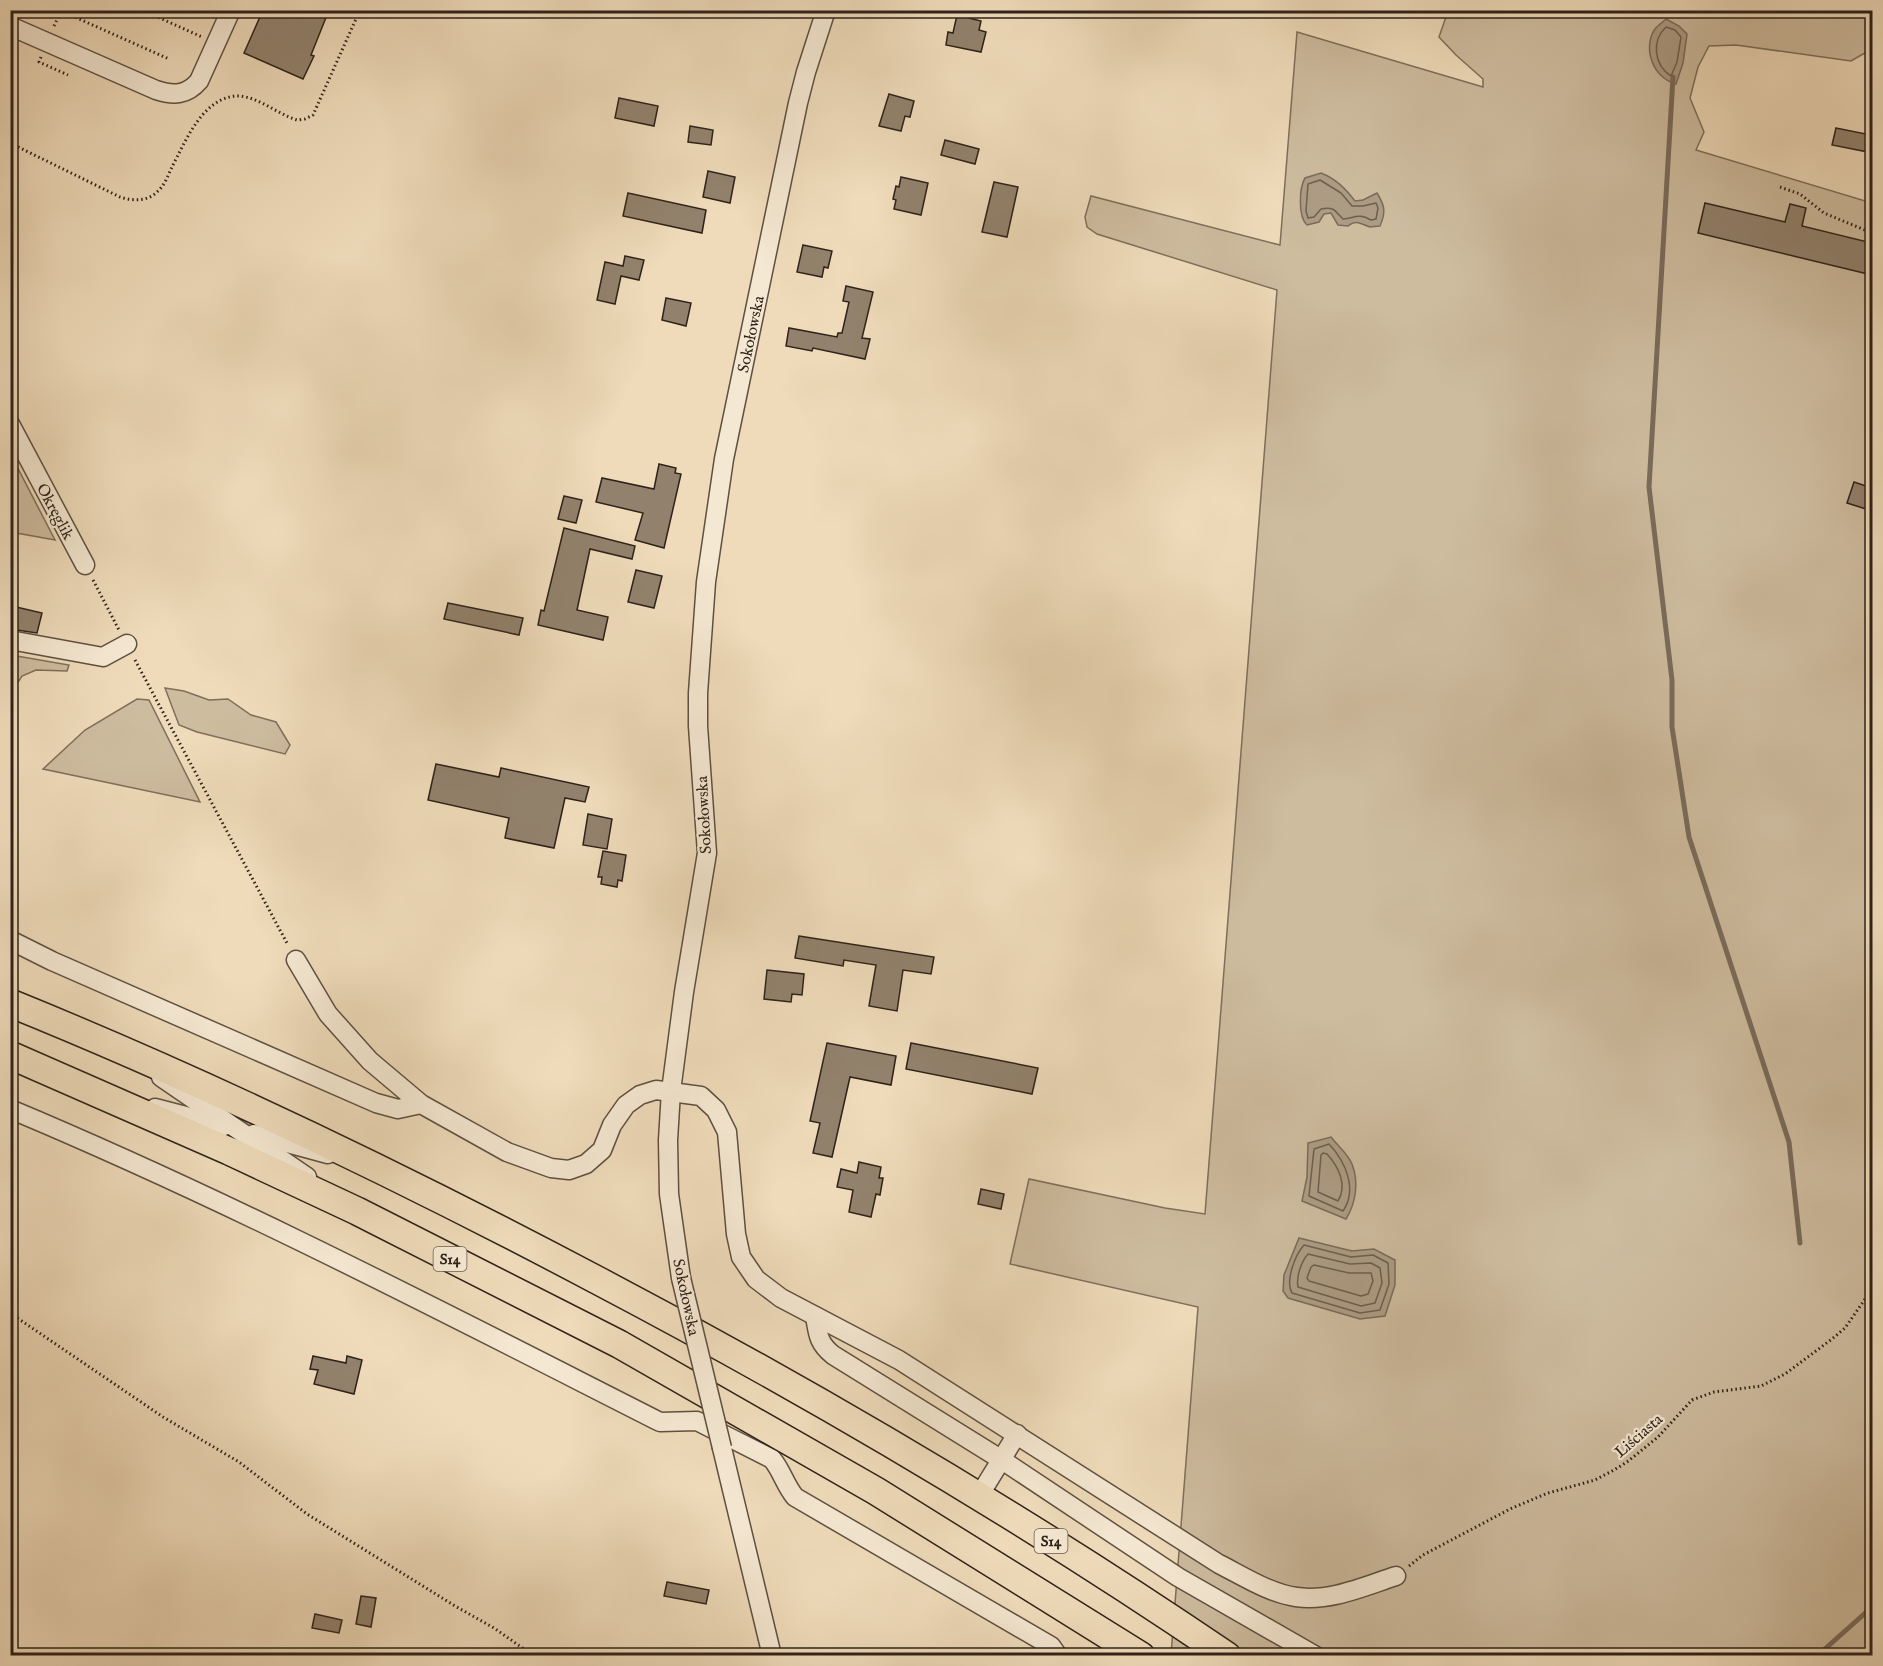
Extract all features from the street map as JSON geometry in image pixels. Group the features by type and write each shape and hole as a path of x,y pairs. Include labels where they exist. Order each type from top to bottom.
{"highway":[{"name":"S14","path":"10,1003 117,1047 377,1167 704,1337 979,1496 1227,1656"},
{"name":"S14","path":"10,1055 98,1092 357,1211 619,1344 876,1491 1141,1656"}],"street":[{"name":"Sokołowska","path":"772,1656 681,1278 669,1194 668,1140 671,1090 684,992 707,853 700,775 699,693 705,593 712,539 726,448 798,102 826,10"},
{"path":"10,26 168,94 178,94 193,88 199,81 230,11"},
{"name":"Okręglik","path":"10,424 85,565"},
{"path":"10,640 103,657 127,644"},
{"path":"10,940 52,961 376,1103 398,1109 421,1104"},
{"path":"296,960 328,1014 370,1061 421,1104 507,1152 551,1168 569,1170 586,1164 602,1149 612,1125 626,1105 640,1095 656,1090 671,1090 701,1096 716,1110 726,1132 736,1234 741,1257 756,1279 781,1298 899,1360 1219,1564 1266,1588 1296,1597 1327,1597 1396,1576"},
{"path":"117,1047 357,1211"},
{"path":"98,1092 377,1167"},
{"path":"10,1109 302,1240 660,1422 698,1421 772,1459 781,1470 789,1490 795,1497 1051,1646 1058,1656"},
{"path":"815,1316 819,1339 832,1355 1002,1460 1178,1577 1316,1656"},
{"path":"979,1496 1017,1434"}],"path":[{"path":"59,10 169,59"},
{"path":"141,10 151,12 217,44"},
{"path":"10,143 120,197 130,200 145,199 158,192 205,113 224,99 235,96 246,97 297,120 313,115 360,10"},
{"path":"1780,187 1800,194 1824,213 1872,233"},
{"path":"85,565 296,960"},
{"name":"Liściasta","path":"1396,1576 1424,1556 1510,1509 1548,1493 1595,1480 1614,1470 1658,1437 1692,1400 1714,1392 1761,1386 1785,1374 1845,1328 1872,1289"},
{"path":"10,1313 163,1417 239,1462 307,1514 494,1628 534,1656"},
{"path":"10,1647 12,1656"}],"shaded area":[{"path":"1448,11 1872,11 1872,49 1851,61 1736,45 1709,46 1698,67 1690,98 1704,132 1696,150 1872,203 1872,1655 1171,1655 1198,1307 1010,1264 1029,1179 1165,1208 1205,1214 1277,290 1097,234 1087,227 1085,217 1091,196 1280,245 1297,32 1483,87 1483,79 1439,37"},
{"path":"11,455 55,540 11,532"},
{"path":"11,655 69,665 67,671 36,670 22,676 11,693"},
{"path":"165,688 184,691 209,700 228,699 251,715 276,722 290,745 285,754 197,732 179,725"},
{"path":"137,699 149,700 200,802 43,769 85,730"}],"water":[{"path":"1666,19 1679,26 1687,34 1683,63 1676,84 1661,76 1650,53 1651,37 1656,28"},
{"path":"1321,173 1340,184 1355,201 1377,193 1384,209 1380,226 1370,227 1356,222 1348,226 1338,225 1331,213 1324,214 1319,222 1307,225 1301,209 1303,183 1305,178"},
{"path":"1331,1137 1348,1157 1354,1171 1355,1192 1346,1219 1302,1201 1307,1177 1308,1143"},
{"path":"1299,1238 1352,1251 1374,1249 1395,1260 1395,1285 1385,1316 1360,1319 1288,1298 1283,1291 1284,1275"}],"building":[{"path":"263,10 329,10 311,55 314,56 303,79 244,53"},
{"path":"957,15 981,21 979,30 986,32 981,52 946,45 948,32 953,33"},
{"path":"889,94 914,101 910,117 905,116 901,131 879,126"},
{"path":"619,98 658,106 654,126 615,118"},
{"path":"690,126 713,130 711,145 688,142"},
{"path":"1836,128 1871,135 1868,152 1832,145"},
{"path":"945,140 979,149 975,164 941,155"},
{"path":"708,171 735,177 730,203 703,197"},
{"path":"901,177 928,183 921,215 894,209 896,200 893,199"},
{"path":"994,182 1018,187 1007,237 982,232"},
{"path":"628,193 706,210 702,233 623,216"},
{"path":"1705,203 1785,222 1790,204 1806,208 1802,226 1872,243 1872,275 1698,233"},
{"path":"803,245 832,251 828,268 824,267 822,277 797,272"},
{"path":"625,256 644,260 639,280 621,276 615,304 597,300 605,262 623,266"},
{"path":"846,286 873,292 862,338 870,339 865,359 813,348 812,351 786,346 789,328 837,337 838,333 842,333 849,302 843,301"},
{"path":"666,298 691,303 686,326 662,320"},
{"path":"659,464 676,468 675,473 681,474 664,548 635,540 643,513 596,502 602,478 654,489"},
{"path":"1854,482 1872,488 1869,510 1847,503"},
{"path":"564,496 582,500 576,523 558,519"},
{"path":"564,528 635,546 632,559 590,549 577,610 608,617 603,640 538,625 541,610 544,611"},
{"path":"636,570 662,576 654,608 628,602"},
{"path":"448,603 523,618 519,635 444,619"},
{"path":"12,606 42,613 37,633 10,629"},
{"path":"436,764 499,777 501,768 589,787 585,802 565,798 554,848 505,838 509,818 428,800"},
{"path":"588,814 612,819 607,849 583,845"},
{"path":"603,851 626,855 622,881 618,880 617,887 601,884 602,877 598,877"},
{"path":"799,936 934,957 931,974 903,970 897,1011 869,1006 876,965 844,960 843,966 795,958"},
{"path":"767,970 804,974 802,995 792,994 791,1002 764,999"},
{"path":"827,1043 896,1056 891,1085 850,1077 832,1157 813,1153 820,1123 810,1121"},
{"path":"911,1043 1038,1068 1032,1094 906,1069"},
{"path":"859,1162 881,1167 879,1178 883,1178 880,1195 876,1194 871,1217 849,1212 853,1190 837,1187 841,1169 857,1173"},
{"path":"981,1189 1004,1194 1001,1209 978,1204"},
{"path":"313,1356 346,1363 347,1356 362,1360 354,1394 314,1384 318,1370 310,1369"},
{"path":"667,1582 709,1590 706,1604 664,1596"},
{"path":"361,1596 376,1598 371,1627 356,1624"},
{"path":"315,1614 342,1620 339,1633 312,1628"}],"waterway":[{"path":"1673,77 1649,487 1672,680 1672,727 1689,837 1789,1142 1800,1243"},
{"path":"1817,1656 1872,1607"}]}
